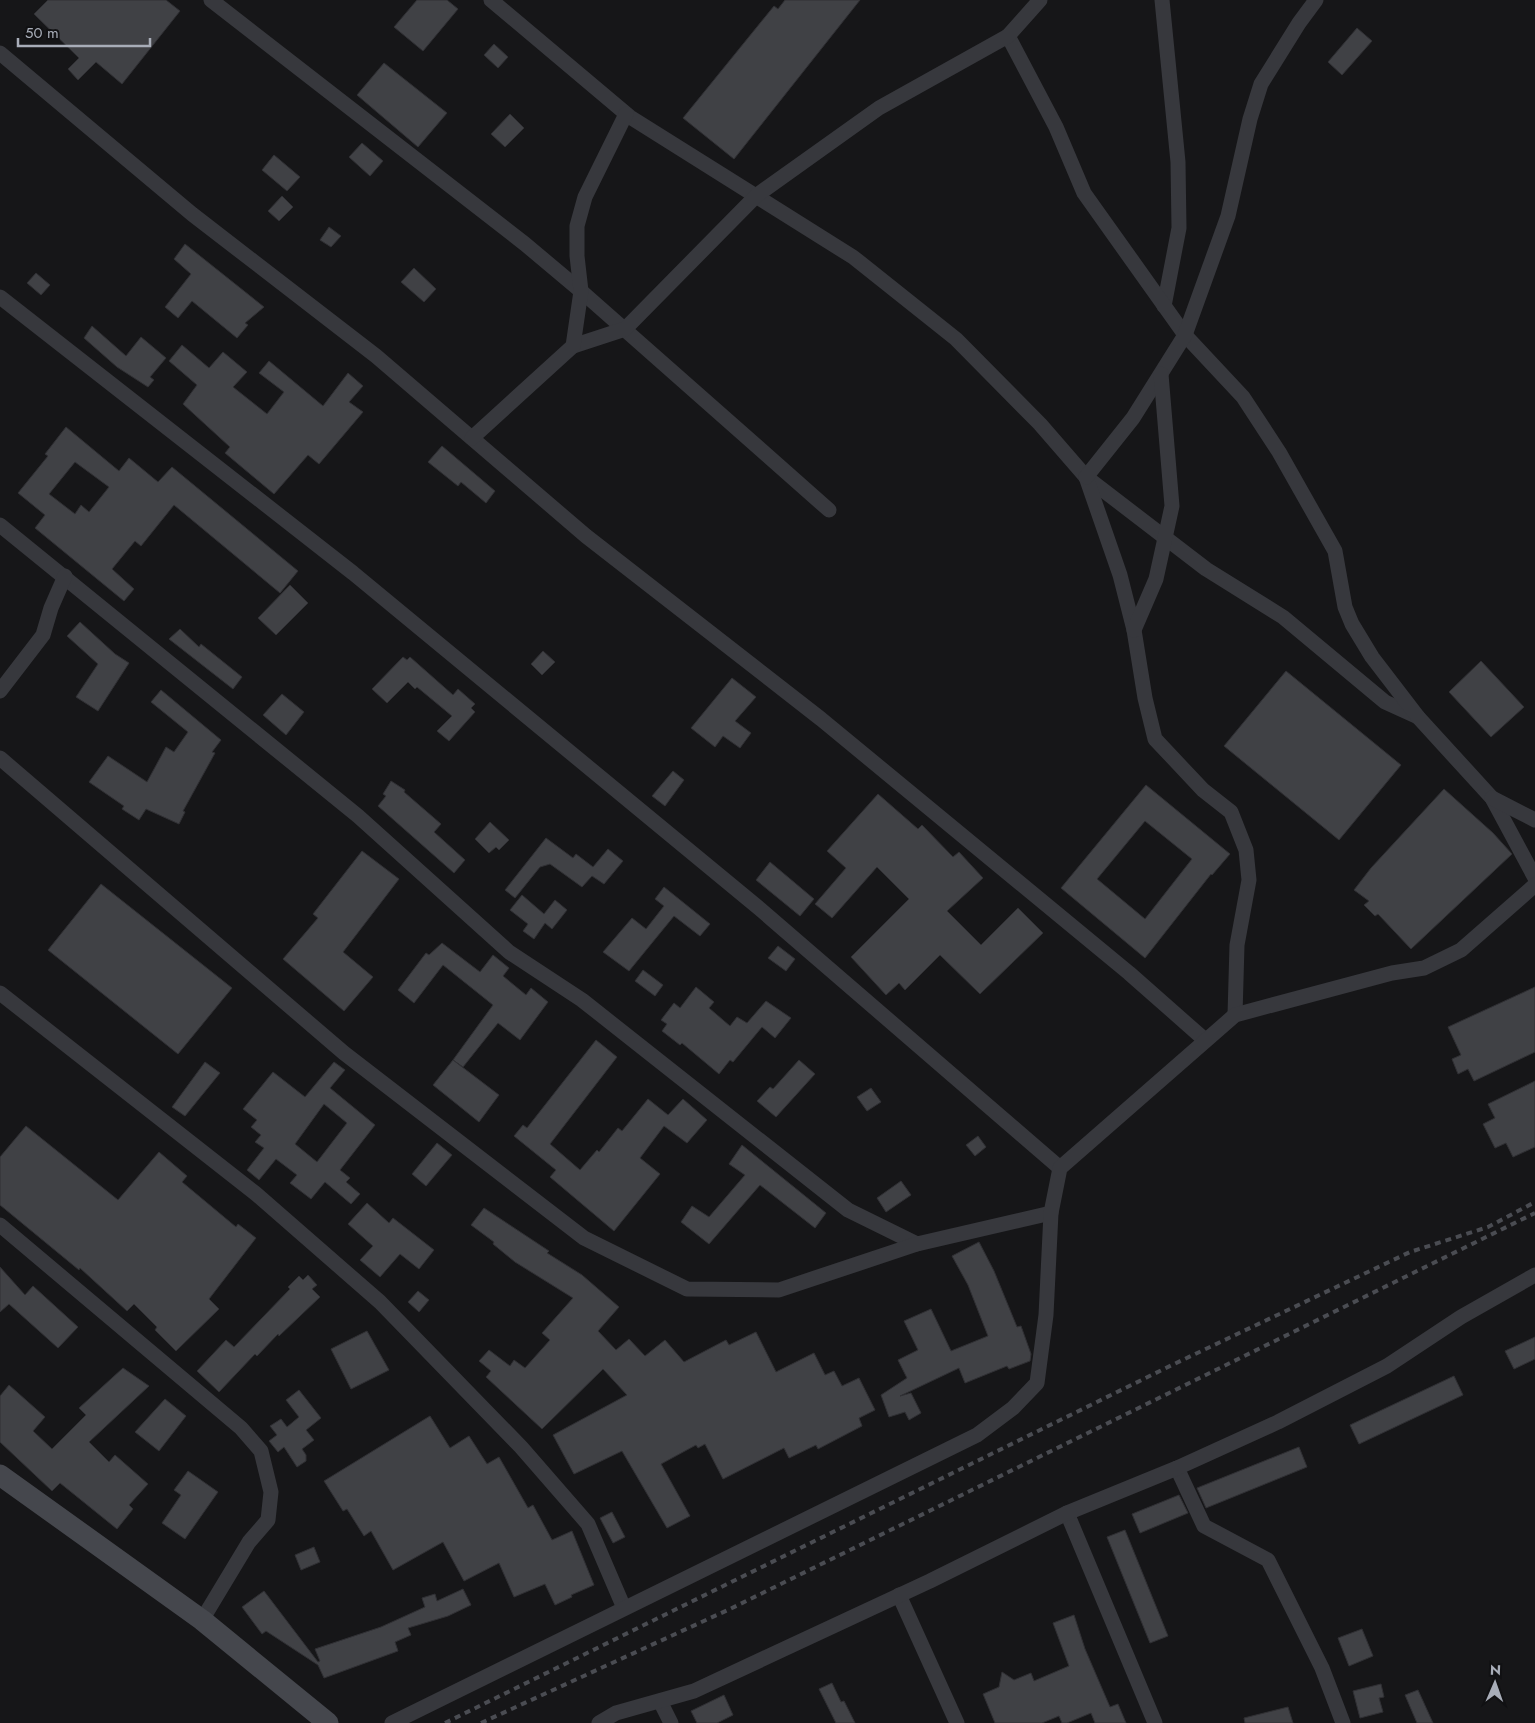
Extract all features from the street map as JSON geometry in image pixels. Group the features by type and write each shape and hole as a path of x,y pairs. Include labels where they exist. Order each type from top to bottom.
{"street":[{"path":"211,0 525,244 625,329 829,510"},
{"path":"491,0 626,114 853,257 956,339 1040,424 1086,477 1166,536 1206,569 1283,617 1385,702 1418,717"},
{"path":"472,438 572,346 625,329 757,195 879,108 1008,36 1040,0"},
{"path":"1162,0 1178,162 1179,228 1164,306"},
{"path":"1086,477 1132,418 1162,374 1185,335 1228,216 1261,84 1299,22 1316,0"},
{"path":"1008,36 1056,127 1084,193 1185,335 1242,396 1279,452 1334,551 1345,607 1352,624 1372,657 1418,717 1492,798 1535,878"},
{"path":"0,53 192,214 376,356 586,536 821,719 1129,973 1204,1040"},
{"path":"572,346 581,291 577,256 580,216 585,197 626,114"},
{"path":"0,297 353,573 760,909 1060,1168"},
{"path":"1134,630 1156,579 1172,506 1162,374"},
{"path":"1086,477 1120,574 1134,630 1154,739 1204,790 1231,812 1246,850 1249,880 1237,945 1235,1015"},
{"path":"0,525 358,816 509,952 582,1000 848,1210 917,1244"},
{"path":"0,691 43,635 51,608 65,576"},
{"path":"0,758 344,1053 584,1238 688,1289 779,1290 917,1244 1051,1213"},
{"path":"1492,798 1535,820"},
{"path":"392,1723 977,1435 1013,1408 1037,1383 1046,1315 1051,1213 1060,1168 1170,1074 1204,1040 1235,1015 1392,973 1424,968 1461,950 1535,885"},
{"path":"0,993 255,1193 380,1302 521,1447 588,1524 624,1608"},
{"path":"0,1225 241,1428 261,1451 271,1492 268,1520 249,1542 202,1620"},
{"path":"599,1723 616,1714 694,1691 899,1595 1067,1513 1177,1468 1278,1422 1387,1366 1461,1317 1535,1275"},
{"path":"1177,1468 1204,1526 1268,1560 1322,1668 1343,1723"},
{"path":"0,1475 202,1620 328,1723"},
{"path":"1067,1513 1155,1723"},
{"path":"899,1595 957,1723"},
{"path":"660,1701 671,1723"}],"building":[{"path":"48,0 166,0 180,11 122,84 96,62 78,80 68,69 79,58 34,14"},
{"path":"417,0 447,0 458,9 423,51 394,27"},
{"path":"785,0 860,0 734,159 683,118 774,6 778,9"},
{"path":"1357,28 1372,41 1342,75 1328,62"},
{"path":"494,44 508,57 498,68 484,55"},
{"path":"384,63 447,113 418,147 357,95"},
{"path":"510,114 524,128 505,147 491,134"},
{"path":"362,143 383,161 370,176 349,157"},
{"path":"274,155 300,177 287,191 262,170"},
{"path":"282,196 293,207 279,221 268,211"},
{"path":"329,227 341,236 331,247 320,240"},
{"path":"185,244 264,307 245,323 248,325 237,338 192,301 178,318 165,307 191,274 174,259"},
{"path":"414,268 436,289 424,302 401,282"},
{"path":"36,273 50,285 41,295 27,283"},
{"path":"92,326 126,356 141,337 166,358 150,377 154,380 148,387 117,367 84,338"},
{"path":"182,345 209,368 223,352 247,372 233,387 267,414 284,392 259,373 269,361 323,406 348,373 363,386 349,402 363,412 319,464 308,455 274,494 225,453 230,447 183,404 197,385 169,361"},
{"path":"66,427 119,471 129,458 158,482 172,467 298,571 280,593 174,505 141,546 135,541 112,569 134,589 124,601 35,528 45,515 18,493 48,456 45,454","holes":["75,462 109,487 89,512 81,505 75,514 49,494"]},
{"path":"442,446 495,491 486,503 461,482 458,486 428,462"},
{"path":"290,585 308,603 276,635 258,618"},
{"path":"80,622 115,654 129,663 98,711 76,697 98,664 67,636"},
{"path":"180,629 199,647 201,644 242,677 233,689 169,639"},
{"path":"543,651 555,662 542,675 531,664"},
{"path":"403,657 407,660 410,657 453,695 458,689 475,704 471,708 475,712 449,741 437,731 452,716 417,687 415,689 408,682 387,703 372,689"},
{"path":"1481,661 1524,707 1491,737 1449,692"},
{"path":"1286,671 1401,765 1339,840 1224,746"},
{"path":"732,678 756,697 735,721 751,733 740,748 723,736 715,747 691,728"},
{"path":"161,690 221,740 212,752 215,753 183,811 185,812 179,824 146,809 139,820 122,809 124,806 89,782 108,756 147,782 166,747 174,752 188,732 151,702"},
{"path":"282,694 304,712 286,735 263,715"},
{"path":"673,771 684,780 665,806 652,796"},
{"path":"391,781 405,790 404,792 441,824 434,832 465,860 454,873 378,806 386,796 383,794"},
{"path":"1146,785 1230,854 1211,874 1145,958 1061,888","holes":["1145,821 1192,859 1145,919 1097,879"]},
{"path":"1444,789 1493,833 1512,854 1411,949 1378,914 1375,916 1364,905 1369,901 1354,890 1371,868"},
{"path":"878,794 918,829 922,825 953,857 959,852 983,878 947,911 981,945 1018,908 1043,933 980,994 940,955 905,990 899,983 886,995 851,957 909,899 877,867 832,918 815,904 846,868 827,851"},
{"path":"490,822 509,840 499,850 496,847 489,853 475,839"},
{"path":"546,838 573,858 576,854 593,867 608,849 623,861 604,884 592,876 582,887 550,864 540,867 515,898 505,890"},
{"path":"362,851 399,879 343,952 373,977 344,1011 283,959 318,918 313,914"},
{"path":"770,862 814,899 800,916 756,880"},
{"path":"101,884 232,988 178,1054 48,950"},
{"path":"664,887 710,924 700,936 674,916 629,971 603,952 632,918 646,929 664,906 655,899"},
{"path":"522,895 544,914 555,900 567,910 552,929 545,923 534,939 523,931 528,924 510,910"},
{"path":"442,943 480,972 493,955 509,968 503,976 526,995 531,988 548,1002 520,1040 498,1023 463,1067 453,1060 493,1005 443,965 414,1003 398,990 426,953 429,955"},
{"path":"778,946 795,959 786,971 768,958"},
{"path":"643,970 663,985 655,996 635,981"},
{"path":"696,987 714,1002 709,1008 730,1026 737,1017 747,1023 766,1001 791,1018 775,1038 762,1027 733,1062 730,1060 719,1074 682,1043 680,1045 662,1031 667,1024 661,1020 674,1003 680,1008"},
{"path":"1535,987 1535,1052 1474,1081 1468,1069 1458,1074 1452,1059 1461,1055 1448,1027"},
{"path":"596,1040 617,1057 550,1144 580,1170 597,1150 599,1152 618,1128 622,1131 648,1099 668,1115 683,1099 707,1120 687,1143 664,1126 640,1158 660,1174 614,1231 550,1177 556,1170 514,1136 523,1125 527,1128"},
{"path":"453,1060 499,1095 479,1122 433,1085"},
{"path":"799,1060 815,1074 776,1117 757,1101 770,1087 773,1089"},
{"path":"205,1062 220,1073 185,1116 172,1107"},
{"path":"334,1062 345,1070 330,1088 375,1125 340,1170 350,1178 346,1182 360,1194 351,1204 325,1182 311,1199 290,1183 297,1175 276,1159 259,1180 247,1170 264,1148 255,1142 261,1135 251,1127 257,1120 243,1109 273,1072 305,1097","holes":["324,1104 347,1123 317,1162 295,1144"]},
{"path":"1535,1081 1535,1147 1513,1157 1506,1143 1495,1148 1483,1124 1495,1118 1488,1104"},
{"path":"871,1088 881,1102 867,1111 857,1097"},
{"path":"26,1126 118,1200 159,1152 187,1176 182,1182 236,1227 238,1224 256,1238 209,1299 219,1309 176,1351 155,1330 157,1327 134,1304 127,1311 80,1268 79,1270 0,1205 0,1157"},
{"path":"978,1136 986,1147 975,1156 966,1145"},
{"path":"437,1143 452,1155 426,1186 412,1174"},
{"path":"742,1145 826,1213 815,1228 760,1185 709,1244 681,1222 692,1206 709,1217 745,1175 729,1164"},
{"path":"901,1181 911,1195 886,1212 877,1198"},
{"path":"367,1203 389,1223 393,1218 434,1250 419,1269 400,1254 380,1277 360,1260 373,1246 348,1224"},
{"path":"484,1208 549,1251 547,1253 582,1275 619,1307 598,1331 616,1350 629,1339 645,1356 665,1340 684,1362 726,1340 729,1345 756,1332 776,1372 814,1353 825,1375 834,1371 842,1386 859,1378 875,1410 859,1418 862,1426 818,1449 816,1445 789,1458 784,1448 723,1479 705,1444 698,1448 696,1445 661,1464 690,1516 667,1528 622,1451 574,1474 553,1435 627,1395 603,1369 542,1429 486,1377 491,1371 479,1361 489,1350 510,1366 514,1360 525,1368 550,1340 542,1333 573,1298 515,1262 493,1244 494,1242 471,1225"},
{"path":"979,1242 994,1271 1017,1327 1021,1326 1031,1354 1030,1361 1009,1369 1007,1366 965,1383 959,1368 900,1396 911,1393 921,1413 909,1420 905,1412 889,1417 881,1395 907,1378 898,1360 918,1350 904,1321 931,1309 951,1351 988,1336 968,1285 952,1256"},
{"path":"0,1267 25,1295 33,1286 78,1327 58,1348 9,1304 0,1312"},
{"path":"308,1275 317,1285 312,1289 320,1297 279,1336 278,1334 257,1356 255,1354 219,1392 197,1371 226,1340 234,1347 290,1289 288,1287 299,1276 303,1280"},
{"path":"418,1291 429,1300 419,1312 408,1302"},
{"path":"367,1331 389,1370 351,1389 331,1349"},
{"path":"1535,1337 1535,1359 1514,1369 1505,1351"},
{"path":"123,1368 149,1386 89,1442 109,1462 115,1455 148,1484 129,1505 133,1509 117,1529 60,1483 52,1491 0,1442 0,1396 9,1385 45,1417 33,1431 52,1449 86,1415 79,1408"},
{"path":"1454,1376 1463,1395 1359,1444 1350,1425"},
{"path":"299,1390 321,1418 306,1430 314,1440 302,1449 306,1455 306,1461 297,1467 284,1447 278,1452 269,1441 277,1435 270,1426 281,1419 287,1427 299,1417 286,1400"},
{"path":"165,1399 186,1416 159,1451 135,1432"},
{"path":"430,1416 450,1448 469,1436 487,1464 499,1457 528,1508 533,1505 552,1540 572,1531 594,1585 571,1595 572,1597 555,1605 545,1584 514,1597 499,1563 464,1581 443,1542 393,1570 371,1531 364,1536 347,1509 343,1511 324,1481"},
{"path":"1299,1447 1307,1467 1206,1508 1197,1488"},
{"path":"188,1471 218,1492 185,1539 162,1523 181,1495 174,1490"},
{"path":"1179,1495 1188,1513 1140,1533 1132,1514"},
{"path":"612,1512 625,1537 613,1543 600,1518"},
{"path":"1125,1530 1168,1636 1150,1643 1107,1537"},
{"path":"314,1547 320,1562 301,1570 295,1555"},
{"path":"463,1589 471,1605 448,1616 408,1628 411,1635 395,1642 398,1651 324,1678 318,1665 266,1631 262,1634 242,1607 264,1591 318,1662 320,1661 315,1649 381,1627 425,1607 422,1598 435,1594 437,1601"},
{"path":"1074,1615 1085,1649 1110,1707 1118,1704 1126,1723 1095,1723 1091,1713 1067,1723 1062,1723 1059,1716 1042,1723 995,1723 983,1694 999,1687 1002,1672 1014,1680 1031,1673 1034,1681 1069,1666 1053,1623"},
{"path":"1362,1629 1373,1656 1349,1666 1338,1638"},
{"path":"832,1683 841,1702 844,1701 855,1723 836,1723 819,1689"},
{"path":"1381,1684 1384,1697 1379,1698 1383,1712 1360,1718 1353,1691"},
{"path":"1418,1690 1433,1723 1417,1723 1405,1695"},
{"path":"724,1695 733,1715 717,1723 697,1723 691,1711"},
{"path":"1288,1707 1293,1723 1245,1723 1244,1718"}],"railway":[{"path":"445,1723 1172,1365 1410,1252 1488,1227 1535,1202"},
{"path":"481,1723 730,1609 1535,1213"}]}
